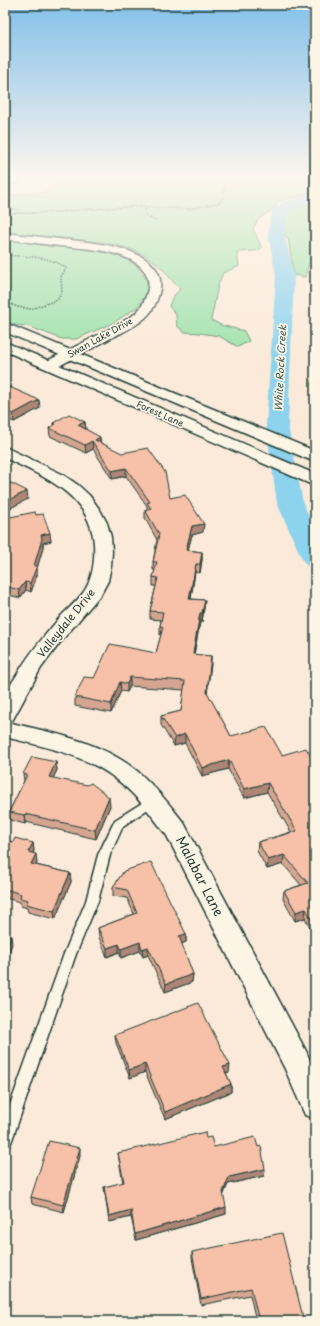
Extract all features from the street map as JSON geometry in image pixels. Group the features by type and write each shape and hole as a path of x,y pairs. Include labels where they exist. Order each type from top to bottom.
{"main road":[{"name":"Forest Lane","path":"5,327 315,457"},
{"name":"Forest Lane","path":"5,346 315,481"}],"street":[{"name":"Swan Lake Drive","path":"21,238 101,247 137,258 152,271 156,285 150,303 145,311 127,325 50,365"},
{"name":"Valleydale Drive","path":"5,452 56,477 73,488 86,501 98,523 104,544 104,562 100,578 91,595 38,656 5,717"},
{"name":"Malabar Lane","path":"5,729 57,742 91,754 120,770 153,800 176,830 296,1061 315,1105"}],"lane":[{"path":"5,1140 70,954 92,901 104,855 119,823 153,800"}],"path":[{"path":"5,255 36,257 61,264 66,268 61,277 62,293 57,300 31,308 17,307 5,301"}],"green space":[{"path":"54,238 257,238 262,248 255,251 237,252 239,266 223,273 218,285 211,320 221,325 244,331 249,341 238,347 219,336 184,332 177,326 176,315 169,306 172,298 180,289 155,262 140,253 123,247 83,240"},
{"path":"288,238 315,238 315,264 310,259 305,277 294,275"},
{"path":"5,240 94,250 121,256 138,267 146,279 149,291 136,308 113,323 76,339 62,339 27,326 16,325 5,320"}],"building":[{"path":"5,385 39,400 13,414 5,410"},
{"path":"69,414 85,422 78,425 100,437 95,440 122,453 148,448 165,472 170,498 185,495 204,524 192,526 186,550 202,552 200,564 196,564 189,599 205,600 202,613 200,613 193,654 211,656 207,692 231,736 266,727 282,755 306,748 315,763 315,801 311,802 315,808 315,925 306,909 296,912 284,891 308,883 284,855 268,860 258,842 297,831 268,783 244,789 229,760 202,768 185,734 175,738 161,716 181,711 185,681 130,677 127,684 120,682 111,704 75,697 84,677 94,678 110,644 156,653 163,627 160,626 163,612 150,611 158,578 153,577 157,562 153,562 159,534 145,510 151,508 147,503 150,502 126,468 112,471 92,441 85,445 49,428 56,424 53,423"},
{"path":"5,482 9,484 11,483 27,491 5,502"},
{"path":"35,512 36,515 43,514 50,533 41,535 42,539 34,566 37,566 30,583 25,582 19,590 5,586 5,554 7,555 5,547 5,518"},
{"path":"32,757 56,762 49,777 87,785 91,783 109,797 95,830 25,814 9,812 27,775 23,774"},
{"path":"15,838 33,843 28,852 36,854 31,864 70,873 54,911 26,904 28,900 20,898 21,894 5,889 5,840 13,842"},
{"path":"151,862 186,934 179,936 193,974 166,984 148,947 142,949 140,942 121,949 119,944 107,948 98,928 137,913 127,890 113,887 124,871"},
{"path":"5,934 11,936 5,950"},
{"path":"198,1003 230,1065 223,1067 231,1084 165,1112 145,1064 129,1070 115,1035"},
{"path":"205,1132 206,1138 211,1137 214,1147 255,1137 258,1147 261,1146 265,1169 229,1177 223,1192 226,1207 135,1234 131,1210 109,1216 104,1187 124,1182 118,1153"},
{"path":"49,1141 80,1148 63,1205 31,1197"},
{"path":"282,1233 304,1321 259,1321 251,1288 201,1299 192,1252"}],"waterway":[{"name":"White Rock Creek","path":"277,238 285,275 277,426 290,503 315,559"}]}
